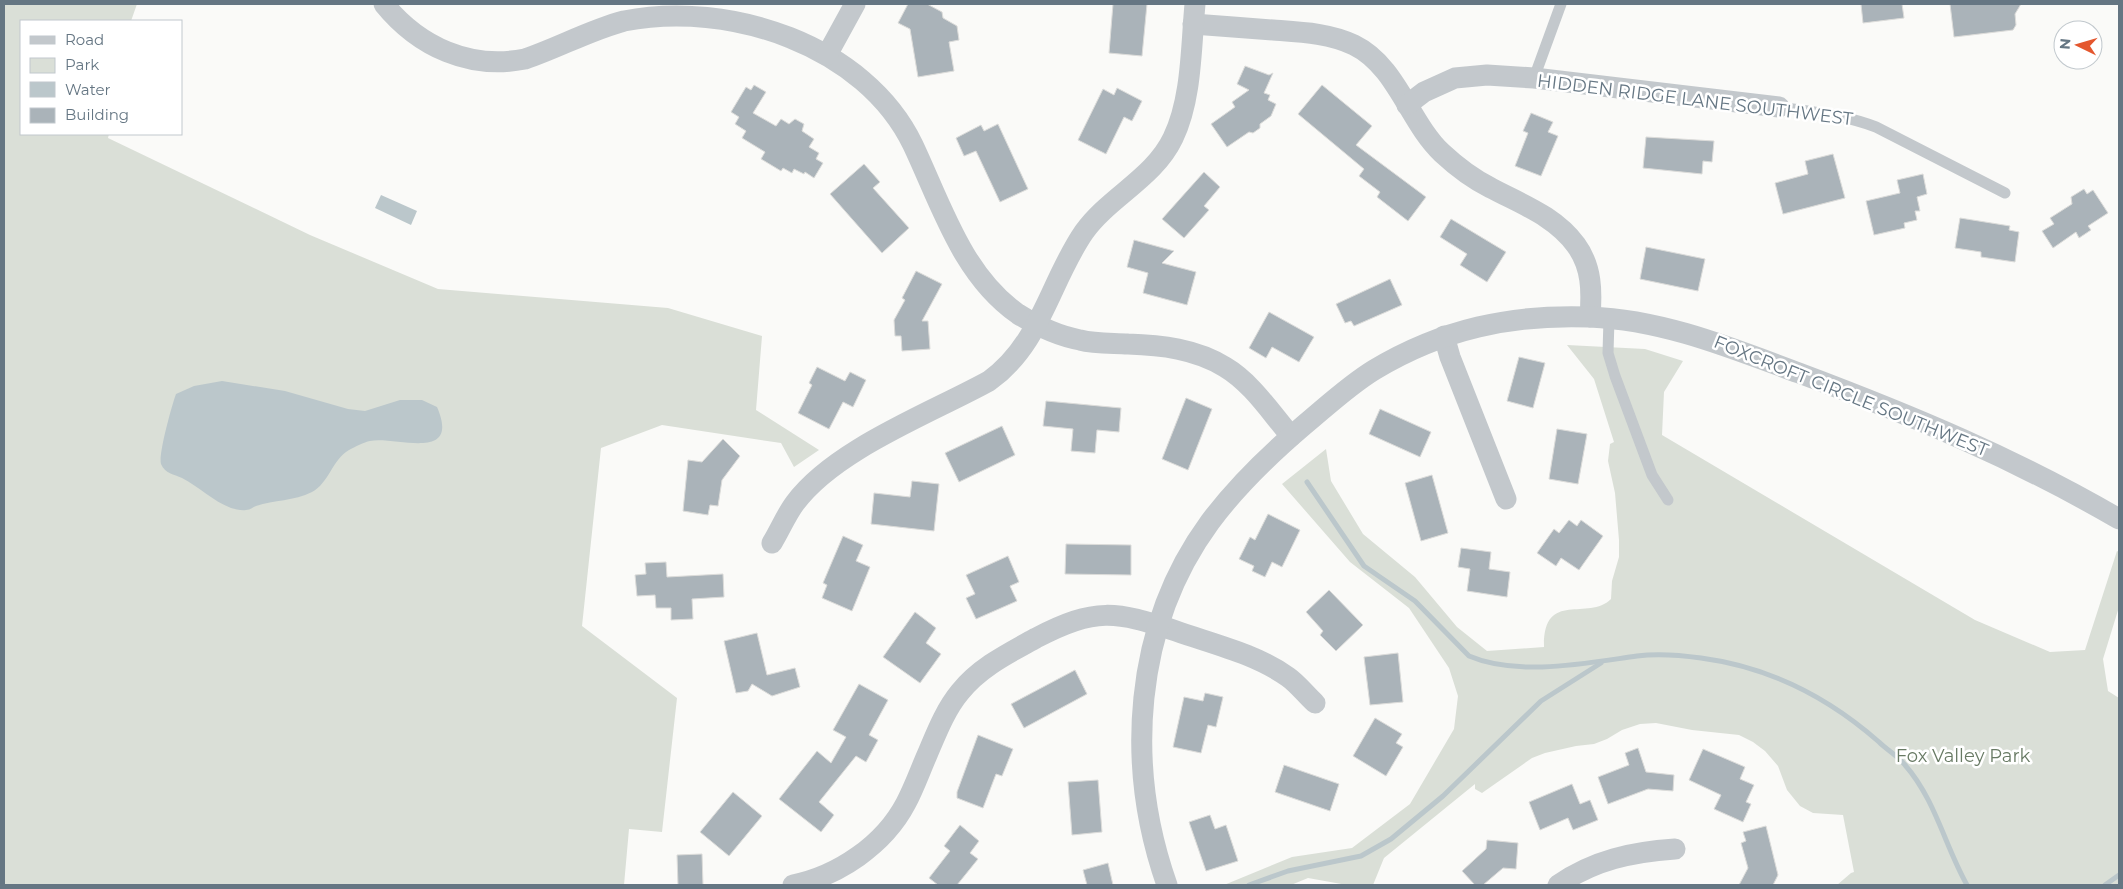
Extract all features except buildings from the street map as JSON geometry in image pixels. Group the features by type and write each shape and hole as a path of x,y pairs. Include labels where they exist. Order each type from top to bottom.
{"street":[{"path":"384,4 406,28 421,40 451,53 493,62 525,59 625,21 674,16 701,16 751,22 782,32 827,54 864,81 900,121 974,269 1002,302 1052,332 1079,340 1165,347 1189,352 1215,361 1235,373 1248,385 1291,436"},
{"path":"827,54 854,4"},
{"path":"772,543 795,503 815,482 866,444 951,402 1005,370 1022,349 1085,231 1158,161 1173,139 1183,113 1194,14 1341,40 1367,53 1386,73 1428,137 1454,164 1490,188 1538,212 1565,232 1576,244 1587,267 1592,294 1600,318"},
{"name":"HIDDEN RIDGE LANE SOUTHWEST","path":"1407,105 1424,92 1455,78 1487,75 1534,78 1779,107"},
{"name":"FOXCROFT CIRCLE SOUTHWEST","path":"1167,885 1154,844 1145,806 1141,758 1141,729 1146,678 1159,626 1178,576 1209,523 1252,473 1291,436 1352,385 1376,369 1444,336 1504,320 1535,317 1600,318 1652,325 1704,338 1872,400 2025,467 2119,519"},
{"path":"1444,336 1450,357 1506,499"},
{"path":"793,885 832,872 876,842 906,804 951,704 969,682 992,663 1058,627 1087,617 1105,615 1124,616 1159,626 1263,662 1289,678 1315,703"},
{"path":"1558,885 1587,868 1615,857 1646,851 1675,849"}],"lane":[{"path":"1534,78 1561,4"},
{"name":"HIDDEN RIDGE LANE SOUTHWEST","path":"1779,107 1833,115 1861,122 2005,193"},
{"path":"1600,318 1615,376 1652,476 1668,500"}],"green space":[{"path":"4,4 137,4 131,20 20,20 20,135 109,135 108,138 310,235 438,289 668,308 762,336 756,410 819,450 794,467 781,443 662,425 601,448 582,626 677,698 662,832 629,829 624,885 4,885"},
{"name":"Fox Valley Park","path":"1567,345 1645,349 1683,361 1664,392 1662,435 1975,620 2050,652 2085,650 2117,551 2119,552 2119,607 2103,659 2108,691 2119,698 2119,885 1837,885 1854,872 1843,815 1813,813 1800,806 1787,790 1778,766 1765,751 1739,735 1692,730 1656,723 1640,724 1622,730 1594,744 1545,753 1532,758 1482,793 1475,789 1475,784 1384,858 1373,885 1347,885 1308,878 1291,885 1224,885 1292,857 1352,848 1410,804 1454,729 1458,696 1449,668 1409,608 1350,562 1282,484 1326,449 1331,481 1363,534 1415,577 1457,627 1487,651 1544,647 1546,629 1551,618 1559,612 1591,608 1611,599 1612,581 1619,557 1615,493 1608,461 1610,444 1614,442 1594,379"}],"water":[{"path":"381,195 417,211 411,225 375,208"},
{"path":"222,381 285,391 348,409 365,411 400,400 422,400 437,407 442,424 440,435 433,441 422,443 381,440 365,442 343,454 323,483 312,492 298,497 263,504 247,510 234,509 218,502 182,478 167,472 161,464 163,441 176,394 194,386"}],"waterway":[{"path":"1307,482 1364,566 1415,601 1469,656 1509,666 1531,667 1575,665 1645,655 1693,657 1726,662 1750,669 1796,686 1818,698 1859,726 1905,765 1915,778 1932,808 1967,885"},
{"path":"1249,885 1288,871 1361,856 1391,839 1443,796 1541,701 1601,663"},
{"path":"2105,885 2119,875"}]}
